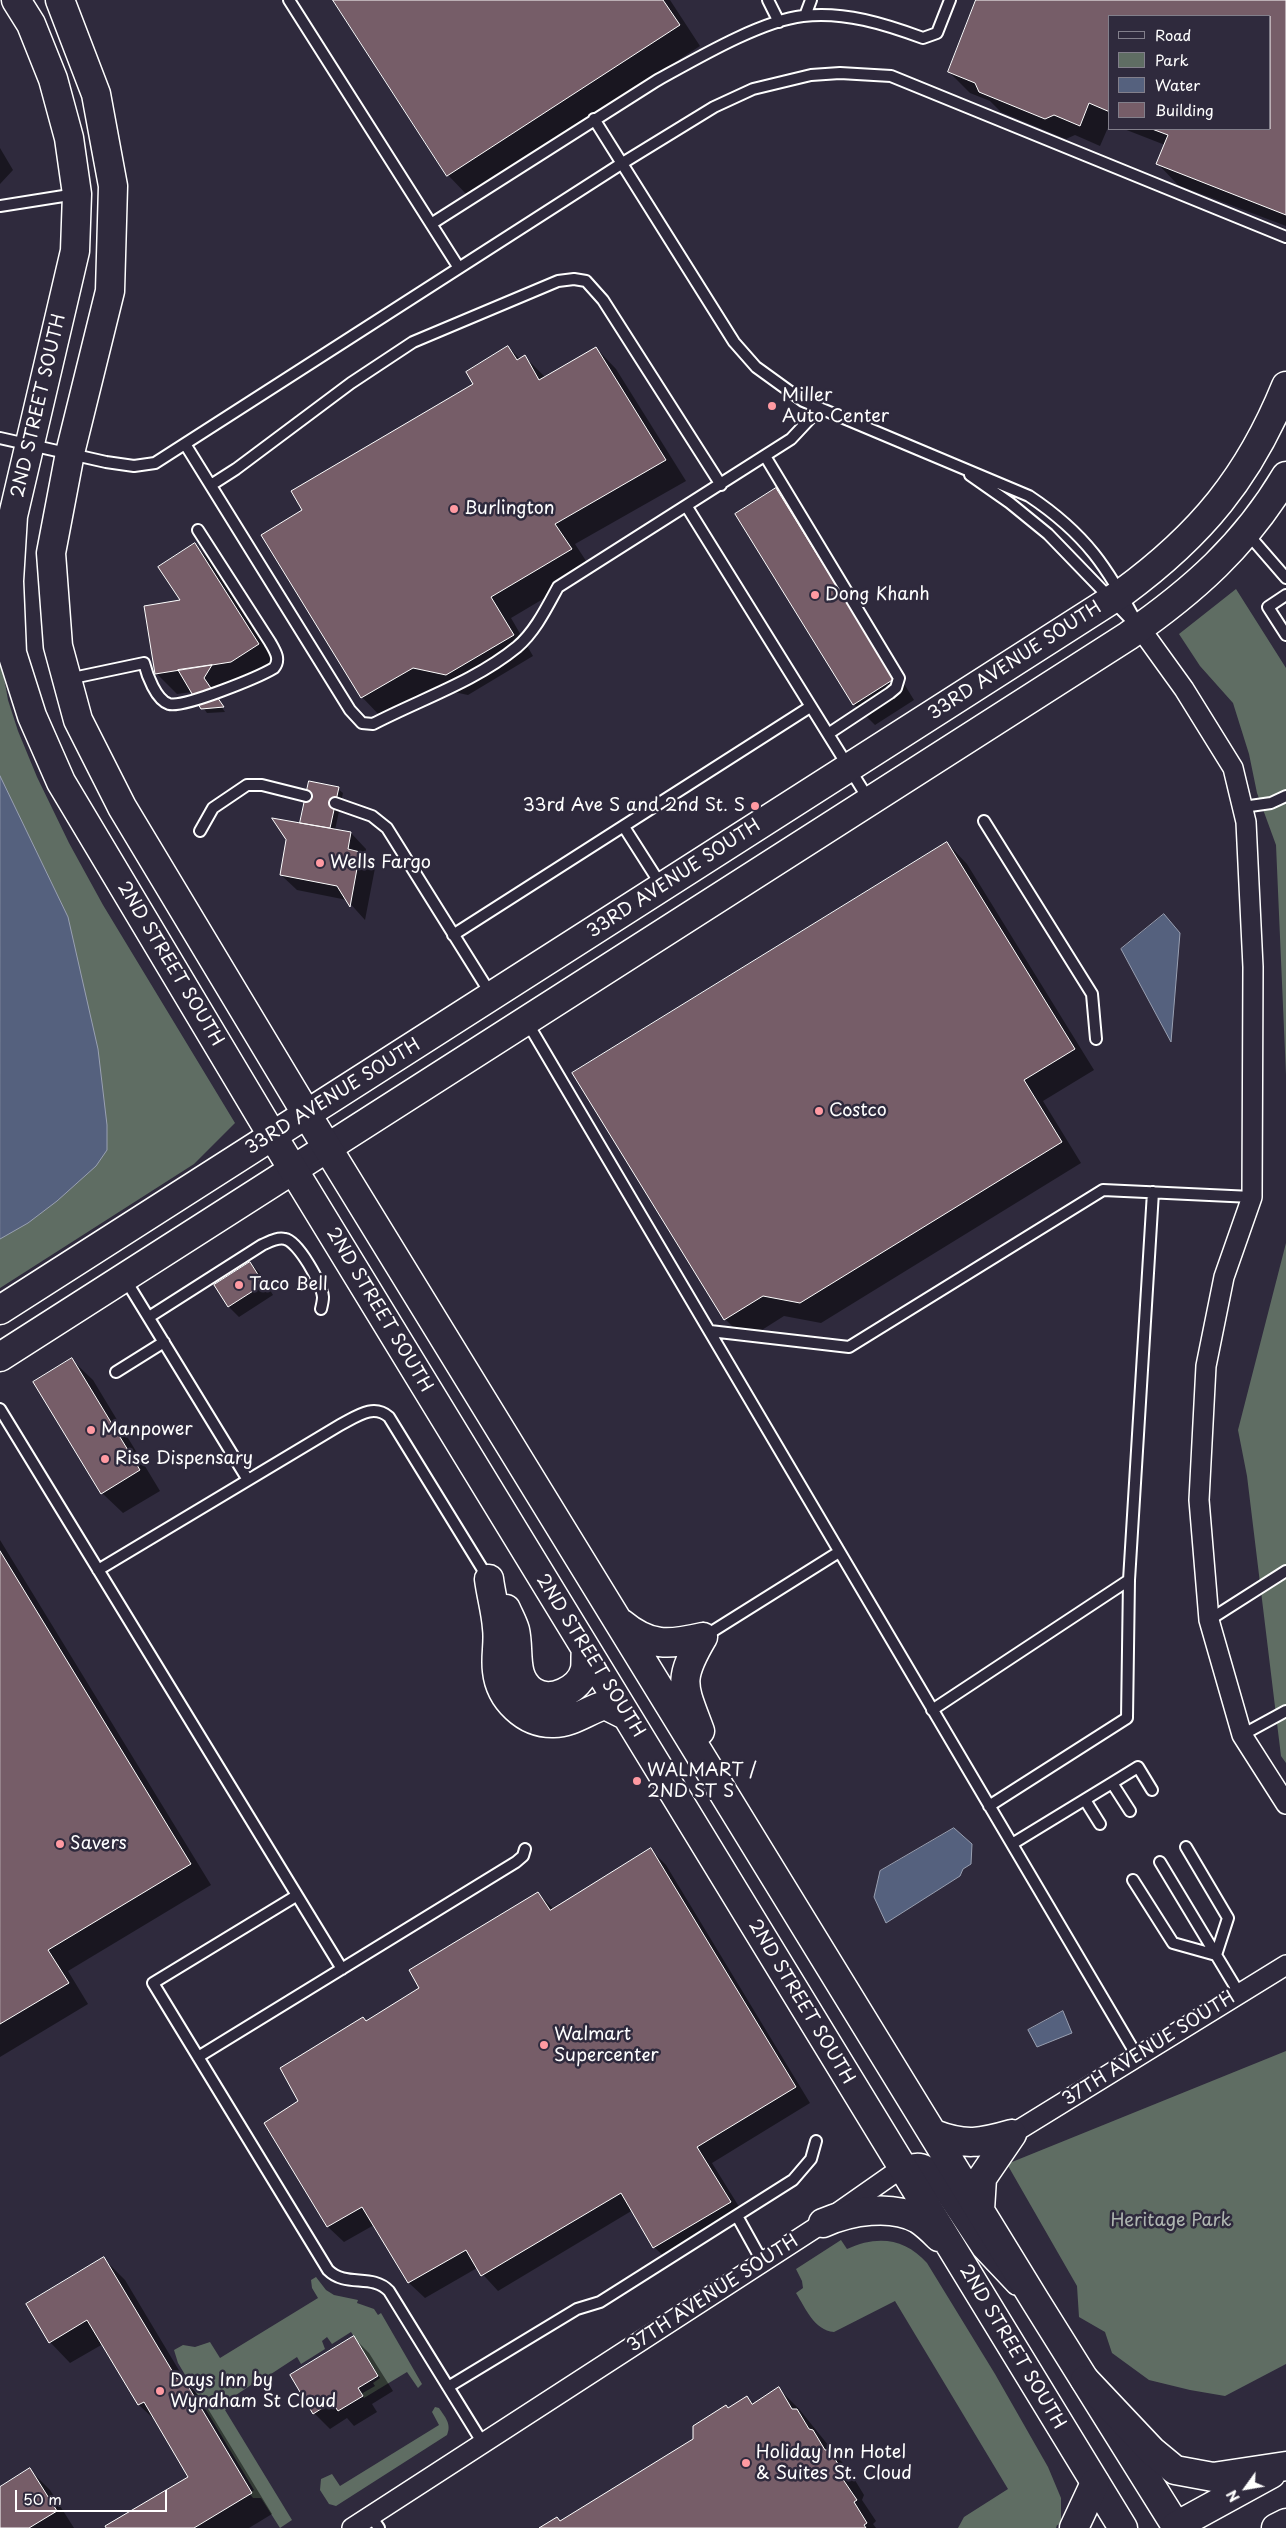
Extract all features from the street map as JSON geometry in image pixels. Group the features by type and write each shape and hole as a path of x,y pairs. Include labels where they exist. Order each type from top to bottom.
{"main road":[{"name":"2ND STREET SOUTH","path":"16,0 31,24 53,79 69,138 77,194 75,250 13,516 9,581 12,653 32,716 61,782 272,1135 1123,2528"},
{"path":"60,0 96,94 113,186 110,292 70,454 51,553 58,646 78,720 122,807 306,1113 1176,2527 1286,2466"},
{"name":"33RD AVENUE SOUTH","path":"0,1310 306,1113 663,888 1116,596 1179,548 1212,513 1256,448 1286,386"},
{"path":"0,1356 294,1171 1140,628 1193,588 1246,532 1286,476"},
{"path":"489,1579 515,1630 516,1660 523,1680 534,1693 542,1696 557,1695 567,1691 578,1682 585,1670 586,1650"},
{"path":"489,1579 497,1629 497,1672 505,1695 514,1707 523,1714 544,1722 566,1722 605,1705 627,1716"},
{"path":"618,1620 645,1640 660,1643 680,1642 703,1637"},
{"path":"703,1637 688,1664 685,1683 687,1696 717,1782"},
{"path":"934,2134 954,2142 972,2144 1012,2134"},
{"path":"980,2210 982,2178 1012,2134"},
{"path":"823,2223 858,2212 902,2214 918,2219 953,2250"},
{"path":"1085,2380 1152,2452 1175,2470 1213,2477 1286,2466"},
{"path":"1074,2528 1095,2483"},
{"path":"1276,2528 1286,2523"}],"street":[{"path":"1140,628 1184,688 1233,768 1246,822 1253,967 1252,1197 1224,1277 1206,1366 1199,1500 1209,1620 1242,1734 1286,1804"},
{"name":"37TH AVENUE SOUTH","path":"1012,2134 1286,1965"},
{"path":"903,2167 920,2162 927,2166 982,2249 1009,2279 1036,2302"},
{"name":"37TH AVENUE SOUTH","path":"352,2528 375,2522 484,2445 762,2261 823,2223 903,2167"}],"lane":[{"path":"289,0 459,268"},
{"path":"768,0 779,22"},
{"path":"804,16 811,0"},
{"path":"431,224 594,119 694,60 779,22 804,16 852,17 928,37 937,33 950,0"},
{"path":"0,438 106,462 145,465 155,462 621,164 714,107 753,89 812,76 840,73 891,76 1286,238"},
{"path":"594,119 734,342 746,357 768,377 803,401 1029,496 1059,516 1088,546 1116,596 1140,628"},
{"path":"0,206 77,194"},
{"path":"211,485 236,470 351,383 398,351 481,312 558,281 574,279 586,281 604,300 721,485"},
{"path":"185,444 350,710 362,724 373,724 446,692 504,656 518,646 541,618 558,587 687,507 791,439 820,408"},
{"path":"765,456 899,678 896,688 890,693 828,734"},
{"path":"958,467 1010,503 1048,534 1116,596"},
{"path":"687,507 870,801"},
{"path":"67,679 144,662 159,696 167,704 175,705 265,674 278,664 278,656 270,642 198,530"},
{"path":"1246,532 1286,578"},
{"path":"1286,595 1268,606 1286,635"},
{"path":"453,935 810,707"},
{"path":"200,831 213,808 248,785 262,785 306,796"},
{"path":"1243,808 1271,803 1286,796"},
{"path":"335,804 380,821 393,836 492,997"},
{"path":"984,821 1092,994 1096,1040"},
{"path":"624,827 663,888"},
{"path":"526,1021 1137,2056"},
{"path":"710,1332 849,1347 1103,1190 1252,1197"},
{"path":"989,1806 1127,1718 1129,1580 1152,1192"},
{"path":"149,1317 262,1245 281,1238 296,1245 316,1278 323,1297 321,1309"},
{"path":"125,1278 248,1480"},
{"path":"116,1372 164,1342"},
{"path":"0,1409 342,1969"},
{"path":"98,1570 340,1425 374,1409 382,1411 388,1416 489,1579"},
{"path":"703,1637 839,1552"},
{"path":"1209,1620 1286,1572"},
{"path":"932,1710 1129,1580"},
{"path":"1242,1734 1286,1711"},
{"path":"1012,1844 1138,1767 1152,1790"},
{"path":"1112,1783 1130,1811"},
{"path":"1085,1800 1100,1824"},
{"path":"1186,1847 1228,1918 1216,1956"},
{"path":"198,2057 516,1862 523,1856 525,1849"},
{"path":"1160,1862 1239,1993"},
{"path":"1133,1880 1173,1943 1216,1956"},
{"path":"296,1896 153,1984 328,2270 339,2280 376,2282 384,2286 484,2445"},
{"path":"448,2387 577,2309 600,2302 793,2180 811,2159 816,2141"},
{"path":"737,2216 762,2261"}],"green space":[{"path":"1236,589 1286,668 1286,1075 1276,845 1257,793 1249,754 1233,703 1200,666 1179,634"},
{"path":"0,655 8,700 18,731 37,777 69,843 103,905 235,1123 194,1164 0,1288"},
{"path":"1286,1243 1286,1763 1281,1756 1247,1476 1238,1430"},
{"name":"Heritage Park","path":"1286,2051 1286,2364 1225,2396 1149,2380 1112,2353 1105,2332 1079,2317 1077,2286 1007,2164"},
{"path":"841,2240 847,2249 869,2242 890,2241 909,2248 927,2263 995,2374 1048,2467 1061,2498 1061,2524 1057,2525 1056,2528 958,2528 964,2517 1008,2489 895,2301 834,2332 821,2327 811,2318 796,2293 803,2288 796,2269"},
{"path":"316,2277 326,2290 334,2295 358,2300 357,2303 374,2309 378,2315 381,2313 422,2384 418,2388 407,2372 364,2398 361,2394 375,2386 373,2383 380,2378 351,2332 332,2344 327,2337 322,2341 325,2349 301,2364 297,2357 271,2374 273,2377 266,2381 263,2377 236,2395 237,2402 225,2410 292,2520 280,2528 261,2498 253,2498 249,2493 254,2490 178,2363 174,2350 183,2345 195,2347 210,2342 220,2358 318,2298 312,2288 311,2280"},
{"path":"435,2407 439,2408 447,2421 449,2427 447,2435 336,2506 329,2504 320,2490 321,2479 332,2474 340,2486 439,2425 432,2412"}],"water":[{"path":"0,776 68,917 98,1049 107,1125 107,1150 96,1166 57,1201 28,1223 0,1239"},
{"path":"1164,914 1180,933 1171,1042 1121,949"},
{"path":"954,1828 972,1844 971,1864 963,1869 960,1876 886,1923 874,1897 880,1871"},
{"path":"1063,2011 1072,2033 1037,2047 1028,2030"}],"building":[{"path":"333,0 663,0 680,25 447,176"},
{"path":"976,0 1286,0 1286,215 1156,164 1168,135 1155,130 1271,130 1271,15 1108,15 1108,111 1089,103 1080,126 1054,115 1045,119 979,92 975,83 948,72"},
{"path":"508,346 517,360 525,355 539,380 596,347 666,460 555,524 572,549 491,597 514,635 446,675 413,668 361,698 261,535 302,510 291,491 473,384 466,372"},
{"path":"776,488 894,679 853,705 735,514"},
{"path":"195,543 259,644 231,662 155,674 144,606 180,600 158,567"},
{"path":"212,665 204,678 224,707 201,709 178,670"},
{"path":"309,781 339,787 330,828 300,823"},
{"name":"Wells Fargo","path":"272,818 351,832 348,849 360,852 350,907 337,886 280,875 286,840"},
{"name":"Costco","path":"947,842 1075,1049 1024,1080 1062,1142 800,1303 763,1296 724,1320 572,1073"},
{"name":"Taco Bell","path":"250,1262 264,1284 228,1307 214,1285"},
{"path":"72,1358 140,1470 101,1494 33,1382"},
{"path":"0,1551 191,1864 48,1950 69,1983 0,2024"},
{"name":"Walmart Supercenter","path":"651,1848 796,2087 697,2147 731,2202 653,2248 621,2193 481,2276 466,2250 408,2283 362,2207 327,2227 264,2123 298,2101 280,2068 363,2017 366,2021 419,1988 409,1970 538,1892 550,1910"},
{"name":"Days Inn by Wyndham St Cloud","path":"104,2257 177,2379 182,2376 252,2493 194,2528 106,2528 105,2526 188,2477 144,2402 138,2405 87,2320 49,2343 26,2304"},
{"path":"354,2336 378,2376 358,2388 363,2396 338,2411 332,2402 313,2414 290,2375"},
{"name":"Holiday Inn Hotel & Suites St. Cloud","path":"779,2387 792,2409 797,2409 809,2429 813,2430 825,2450 829,2450 844,2473 842,2478 857,2500 854,2502 867,2523 864,2525 866,2528 539,2528 557,2517 560,2521 693,2439 693,2426 726,2405 728,2408 747,2396 752,2404"},
{"path":"30,2468 57,2511 29,2528 0,2528 0,2487"}],"place":[{"name":"Miller Auto Center","path":"772,406"},
{"name":"Burlington","path":"454,509"},
{"name":"Dong Khanh","path":"815,595"},
{"name":"33rd Ave S and 2nd St. S","path":"755,806"},
{"name":"Wells Fargo","path":"320,863"},
{"name":"Costco","path":"819,1111"},
{"name":"Taco Bell","path":"239,1285"},
{"name":"Manpower","path":"91,1430"},
{"name":"Rise Dispensary","path":"105,1459"},
{"name":"WALMART / 2ND ST S","path":"637,1781"},
{"name":"Savers","path":"60,1844"},
{"name":"Walmart Supercenter","path":"544,2045"},
{"name":"Days Inn by Wyndham St Cloud","path":"160,2391"},
{"name":"Holiday Inn Hotel & Suites St. Cloud","path":"746,2463"}]}
